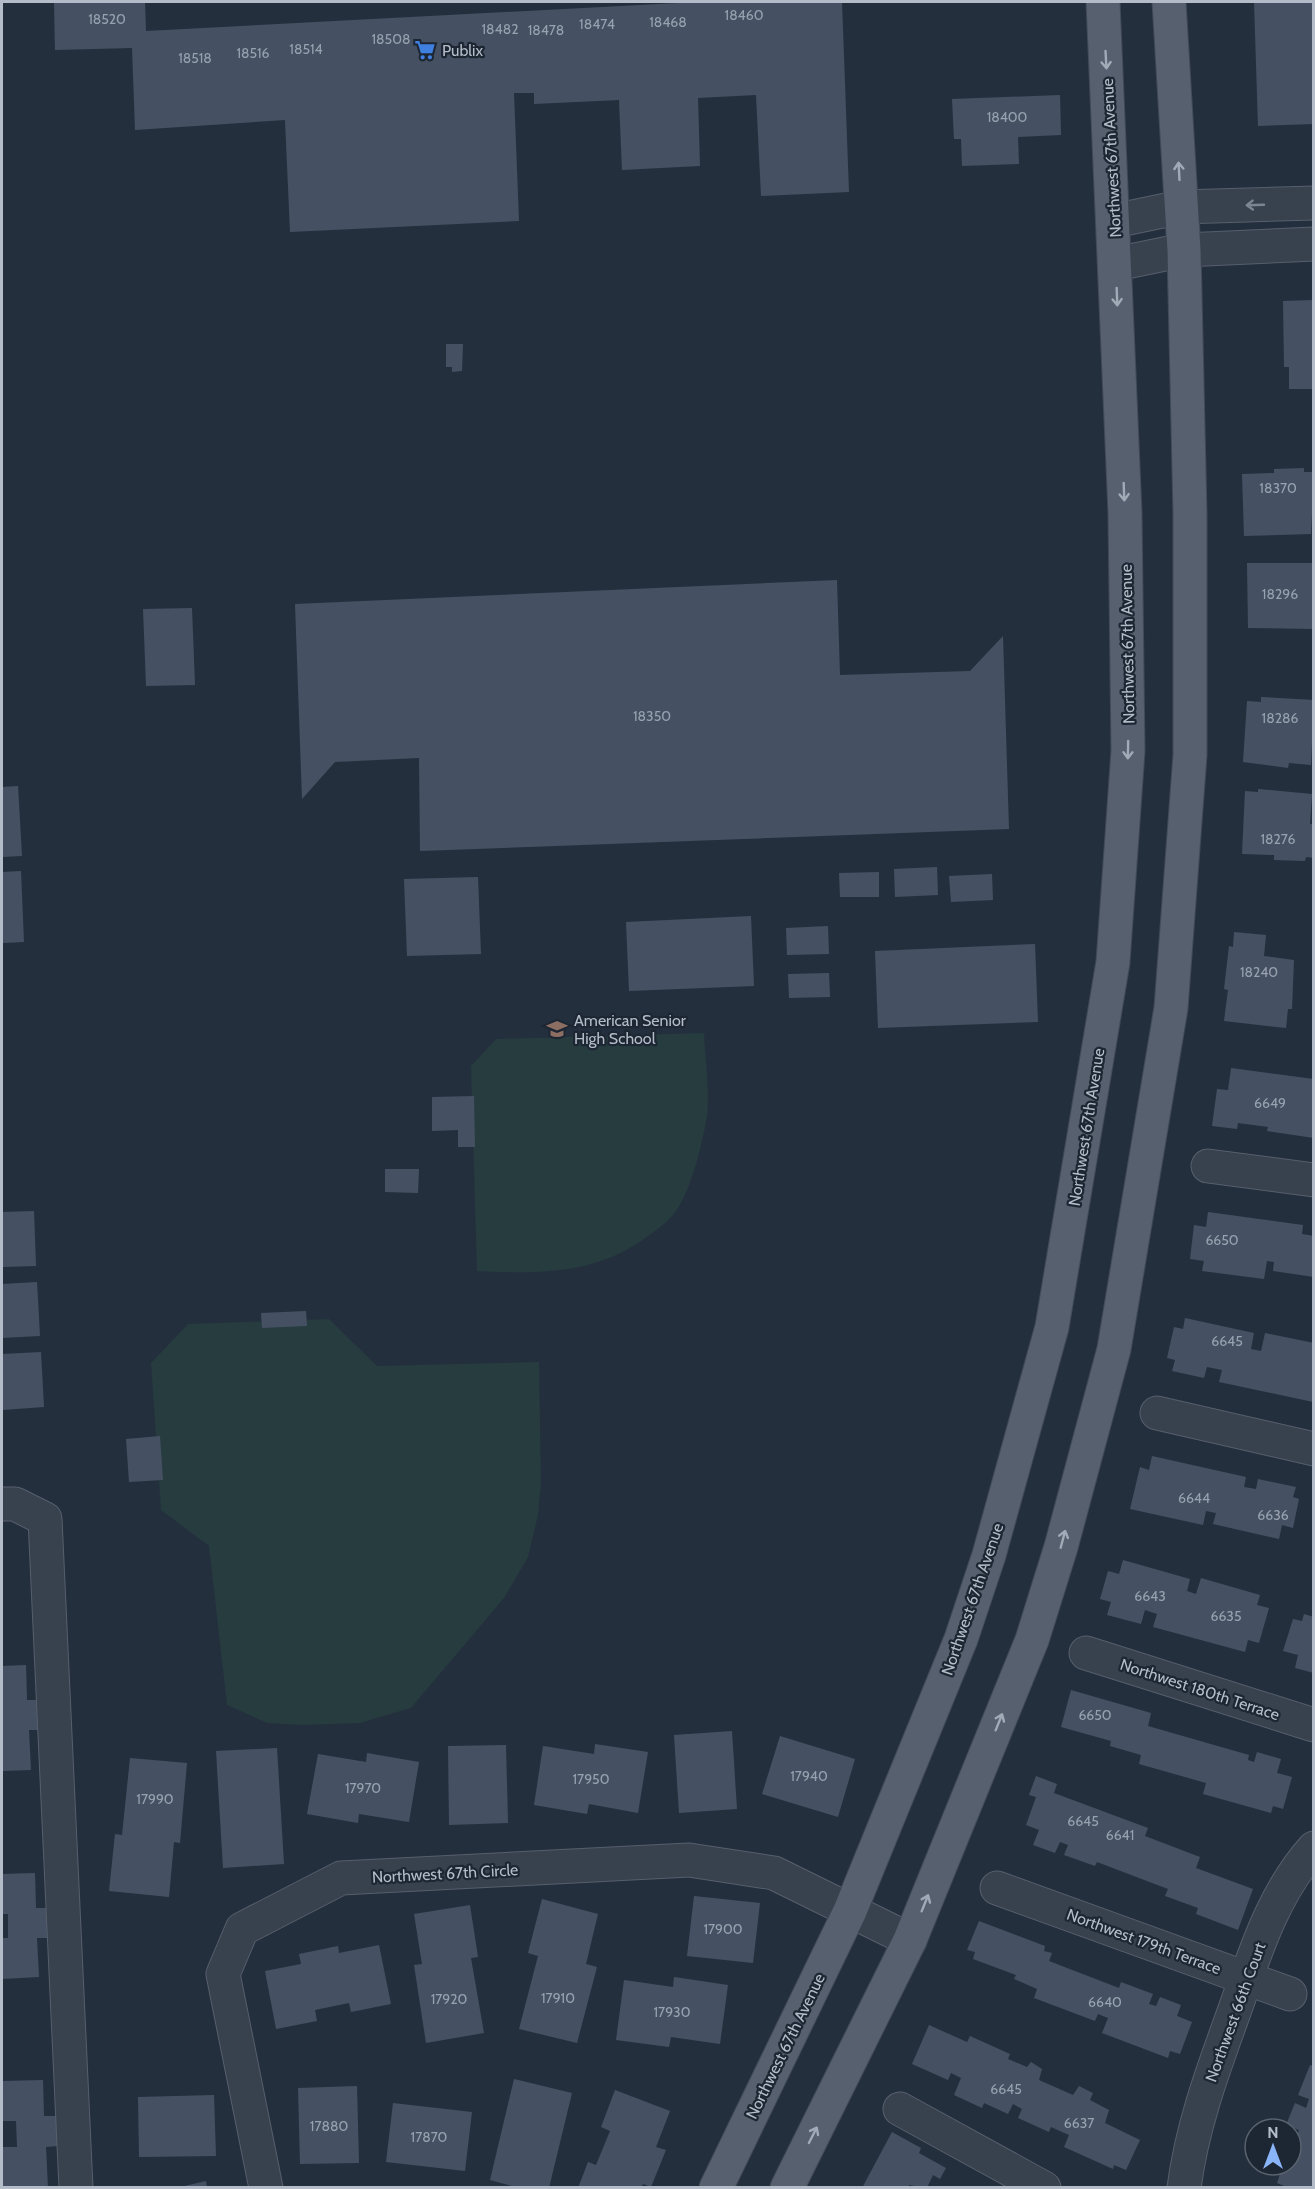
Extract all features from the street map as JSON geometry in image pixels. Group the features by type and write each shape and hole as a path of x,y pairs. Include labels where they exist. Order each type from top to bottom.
{"main road":[{"name":"Northwest 67th Avenue","path":"716,2187 850,1911 961,1640 995,1532 1052,1328 1113,962 1128,751 1125,513 1103,2"},
{"path":"787,2187 910,1940 1032,1640 1061,1547 1114,1349 1171,1008 1190,755 1190,514 1184,250 1169,2"}],"street":[{"path":"1114,221 1181,207 1314,202"},
{"path":"1116,264 1184,250 1314,244"},
{"path":"1208,1166 1314,1180"},
{"path":"1158,1413 1314,1449"},
{"path":"2,1504 15,1504 45,1519 76,2187"},
{"name":"Northwest 180th Terrace","path":"1086,1653 1314,1725"},
{"name":"Northwest 66th Court","path":"1184,2187 1189,2147 1203,2099 1246,1978 1278,1900 1314,1848"},
{"name":"Northwest 67th Circle","path":"266,2187 223,1974 242,1929 341,1878 690,1860 774,1873 910,1940"},
{"name":"Northwest 179th Terrace","path":"997,1888 1290,1995"},
{"path":"900,2109 987,2175 1044,2187"}],"green space":[{"path":"704,1033 708,1085 707,1116 692,1176 683,1199 672,1216 629,1249 588,1265 544,1272 477,1271 471,1066 496,1039"},
{"path":"329,1319 377,1366 539,1362 541,1483 538,1515 528,1557 504,1598 411,1708 360,1723 302,1725 267,1723 227,1705 209,1546 161,1510 151,1363 188,1324"}],"building":[{"path":"54,2 145,2 146,31 697,2 842,2 849,192 761,196 756,95 698,98 700,166 622,170 619,100 534,104 534,93 514,93 519,221 290,232 285,120 135,130 132,48 55,50"},
{"path":"1254,2 1314,2 1314,124 1258,126"},
{"path":"1060,95 1061,135 1018,137 1019,164 962,166 961,139 954,139 952,99"},
{"path":"1314,300 1314,389 1289,389 1289,367 1284,367 1283,301"},
{"path":"446,344 463,344 462,371 452,372 452,367 446,367"},
{"path":"1304,468 1304,472 1314,472 1311,534 1244,536 1242,474 1274,473 1274,469"},
{"path":"1247,563 1314,563 1313,629 1248,628"},
{"path":"837,580 840,675 970,671 1003,636 1009,829 420,851 419,758 335,762 302,799 295,604"},
{"path":"192,608 195,685 146,686 143,609"},
{"path":"1261,697 1314,700 1311,765 1289,763 1288,768 1243,762 1247,701 1261,702"},
{"path":"18,786 22,856 2,857 2,787"},
{"path":"1258,789 1312,794 1310,824 1314,824 1314,858 1306,857 1305,861 1274,860 1274,855 1242,854 1245,791 1258,792"},
{"path":"937,867 938,895 895,897 894,869"},
{"path":"21,871 24,942 2,943 2,872"},
{"path":"879,872 879,897 840,897 839,873"},
{"path":"992,874 993,900 951,902 949,876"},
{"path":"478,877 481,954 407,956 404,879"},
{"path":"751,916 754,986 629,991 626,922"},
{"path":"828,926 829,954 787,955 786,928"},
{"path":"1234,932 1266,935 1264,956 1294,960 1292,1009 1288,1009 1286,1028 1224,1021 1228,990 1224,989 1229,946 1233,947"},
{"path":"1035,944 1038,1022 878,1028 875,951"},
{"path":"829,973 830,997 789,998 788,974"},
{"path":"1231,1068 1314,1079 1314,1138 1267,1131 1268,1127 1238,1123 1237,1129 1212,1126 1217,1089 1228,1090"},
{"path":"474,1096 475,1147 458,1147 458,1130 432,1131 432,1097"},
{"path":"385,1169 419,1169 418,1193 385,1192"},
{"path":"34,1211 36,1266 2,1267 2,1212"},
{"path":"1208,1212 1303,1225 1302,1234 1314,1236 1314,1277 1273,1271 1274,1262 1267,1261 1264,1279 1202,1271 1204,1261 1190,1259 1194,1225 1206,1227"},
{"path":"37,1282 40,1336 2,1338 2,1284"},
{"path":"306,1311 307,1326 262,1328 261,1313"},
{"path":"1185,1318 1254,1333 1251,1349 1261,1351 1265,1333 1314,1343 1313,1402 1219,1382 1222,1370 1207,1367 1204,1378 1172,1371 1175,1360 1167,1358 1174,1327 1183,1329"},
{"path":"41,1352 44,1407 2,1410 2,1354"},
{"path":"160,1436 163,1480 129,1482 126,1439"},
{"path":"1152,1456 1246,1477 1244,1487 1256,1489 1258,1479 1296,1487 1293,1497 1299,1499 1293,1528 1282,1525 1279,1539 1213,1524 1216,1513 1206,1511 1203,1525 1130,1509 1140,1467 1149,1470"},
{"path":"1123,1560 1190,1579 1187,1591 1196,1594 1201,1578 1260,1595 1257,1605 1269,1608 1259,1643 1248,1640 1245,1652 1153,1627 1157,1614 1145,1610 1141,1624 1107,1615 1111,1602 1100,1599 1108,1571 1119,1574"},
{"path":"1304,1614 1314,1617 1314,1673 1295,1668 1298,1655 1283,1651 1293,1619 1302,1621"},
{"path":"26,1665 27,1700 39,1700 38,1730 29,1730 31,1770 2,1771 2,1666"},
{"path":"1071,1690 1151,1713 1148,1726 1249,1755 1248,1760 1254,1762 1257,1752 1281,1759 1277,1773 1292,1777 1283,1809 1273,1806 1271,1813 1203,1794 1206,1783 1139,1764 1141,1755 1110,1746 1111,1741 1061,1727"},
{"path":"732,1731 737,1809 679,1813 674,1735"},
{"path":"780,1736 855,1759 838,1817 762,1794"},
{"path":"595,1744 648,1752 638,1813 589,1804 587,1814 534,1805 543,1746 594,1754"},
{"path":"506,1745 508,1823 449,1825 448,1746"},
{"path":"277,1748 284,1864 223,1868 216,1751"},
{"path":"367,1753 419,1762 409,1822 359,1814 358,1823 307,1814 318,1754 366,1762"},
{"path":"130,1758 187,1763 180,1843 174,1842 169,1897 109,1891 115,1834 122,1835"},
{"path":"1036,1776 1057,1784 1054,1793 1148,1828 1145,1836 1200,1857 1196,1868 1253,1889 1238,1930 1196,1914 1198,1908 1165,1896 1168,1889 1097,1862 1095,1866 1064,1855 1068,1845 1060,1842 1055,1853 1033,1845 1039,1830 1026,1825 1036,1797 1029,1795"},
{"path":"35,1873 36,1908 48,1908 48,1938 37,1938 39,1977 2,1979 2,1938 8,1938 8,1914 2,1914 2,1874"},
{"path":"694,1896 760,1903 753,1963 687,1956"},
{"path":"542,1899 598,1914 586,1964 597,1967 577,2043 519,2029 538,1956 528,1953"},
{"path":"470,1905 478,1957 471,1958 484,2033 426,2043 414,1965 422,1964 414,1914"},
{"path":"979,1921 1045,1946 1044,1951 1052,1953 1049,1961 1119,1988 1121,1982 1153,1994 1149,2004 1156,2006 1160,1997 1181,2005 1177,2016 1192,2022 1180,2054 1170,2051 1168,2058 1102,2033 1108,2018 1098,2014 1095,2021 1034,1998 1037,1989 1014,1979 1016,1975 973,1959 975,1952 967,1950"},
{"path":"379,1945 391,2004 351,2012 349,2003 315,2010 317,2021 276,2029 265,1971 301,1964 299,1954 338,1946 339,1953"},
{"path":"674,1977 728,1985 720,2044 671,2037 669,2047 616,2040 624,1980 673,1987"},
{"path":"929,2025 967,2042 970,2036 1010,2054 1008,2059 1027,2067 1031,2062 1042,2069 1039,2080 1073,2095 1079,2086 1093,2093 1090,2100 1109,2110 1105,2123 1140,2140 1126,2170 1114,2165 1113,2169 1064,2147 1069,2135 1051,2127 1049,2132 1018,2118 1022,2109 1013,2104 1008,2114 984,2103 982,2108 954,2095 961,2078 951,2073 948,2080 912,2064"},
{"path":"1310,2065 1314,2066 1314,2188 1289,2188 1277,2183 1279,2177 1303,2177 1303,2117 1289,2117 1295,2103 1306,2108 1309,2099 1298,2095"},
{"path":"514,2079 572,2093 549,2188 519,2188 490,2180"},
{"path":"43,2080 44,2116 57,2116 57,2146 46,2147 48,2188 2,2188 2,2147 17,2147 16,2121 2,2121 2,2081"},
{"path":"357,2086 359,2163 300,2164 298,2088"},
{"path":"615,2090 670,2111 656,2147 666,2150 651,2187 643,2184 641,2188 578,2188 588,2162 596,2165 610,2131 601,2127"},
{"path":"214,2095 216,2156 139,2157 138,2097"},
{"path":"393,2103 472,2112 465,2171 386,2162"},
{"path":"892,2132 921,2148 919,2153 946,2168 940,2179 933,2175 927,2188 909,2185 908,2188 862,2188"},
{"path":"206,2181 207,2188 180,2188 180,2187"}],"place":[{"name":"Publix","path":"425,50"},
{"name":"American Senior High School","path":"557,1029"}]}
